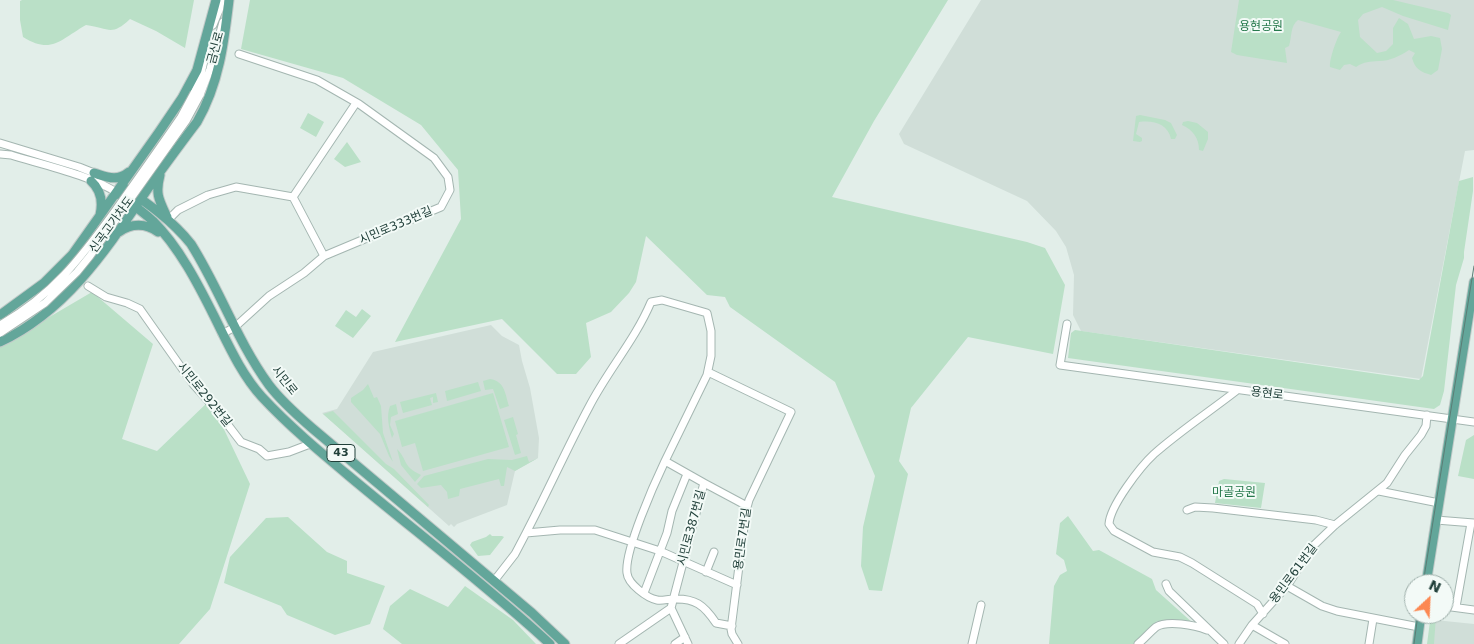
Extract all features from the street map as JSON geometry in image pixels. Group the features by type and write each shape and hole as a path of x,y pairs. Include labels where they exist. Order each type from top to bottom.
{"main road":[{"path":"0,315 30,295 59,270 97,222 119,190 182,98 197,70 216,0"},
{"path":"0,342 37,320 70,292 95,265 197,122 210,95 222,52 229,0"},
{"path":"92,177 120,178 129,172 145,152"},
{"path":"162,170 158,185 158,196 168,220"},
{"path":"92,177 101,201 101,211 97,222"},
{"name":"시민로","path":"119,190 141,199 168,220 195,250 261,374 270,387 291,409 494,581 565,644"},
{"name":"시민로","path":"119,190 172,243 199,286 241,368 260,395 310,444 440,550 550,644"},
{"path":"114,238 124,229 145,225 150,226 172,243"},
{"path":"1428,574 1474,282"},
{"path":"1417,644 1419,624"}],"street":[{"name":"금신로","path":"197,94 210,31 220,8 220,0"},
{"name":"금신로","path":"197,94 210,69 229,0"},
{"name":"시민로333번길","path":"222,334 235,327 269,296 324,256 441,207 450,190 448,177 434,158 356,103 317,80 239,54"},
{"name":"신곡고가차도","path":"0,325 46,294 79,260 197,94"},
{"name":"신곡고가차도","path":"0,333 45,303 83,265 186,121 197,94"},
{"path":"293,198 356,103"},
{"name":"시민로","path":"0,143 79,167 92,177"},
{"name":"시민로","path":"0,154 92,177 119,190"},
{"path":"168,220 178,210 208,195 236,187 293,198"},
{"path":"293,198 324,256"},
{"name":"시민로292번길","path":"88,286 106,297 140,309 192,384 242,442 259,449 267,456 289,452 310,444"},
{"path":"494,581 515,554 588,407 610,370 644,320 651,302 662,300 707,313 711,331 711,356 708,372 654,484 626,564 627,575 631,582 644,593 658,600 694,600 705,608 716,623 732,626"},
{"name":"용현로","path":"1066,324 1060,365 1236,391 1474,422"},
{"name":"용민로7번길","path":"708,372 791,412 747,506 732,626 732,634 738,644"},
{"path":"1236,391 1148,460 1125,489 1109,518 1108,524 1114,531 1153,552 1180,557 1192,563 1257,604 1263,614"},
{"name":"용민로61번길","path":"1238,644 1252,625 1288,586 1312,547 1335,525 1388,483 1405,455 1421,435 1426,426 1427,415"},
{"name":"시민로387번길","path":"665,461 704,483 671,608"},
{"path":"644,593 687,474"},
{"path":"704,483 747,506"},
{"path":"1379,491 1439,502"},
{"path":"1187,510 1195,507 1213,508 1316,520 1335,525"},
{"path":"1436,520 1472,523 1456,607 1474,610"},
{"path":"526,533 588,529 605,532 660,551 737,585"},
{"path":"706,572 714,552"},
{"path":"1166,584 1169,591 1224,644"},
{"path":"1288,586 1322,606 1337,611 1419,627"},
{"path":"972,644 981,605"},
{"path":"619,644 628,641 671,608 687,641 675,644"},
{"path":"1369,644 1373,619"},
{"path":"1138,644 1157,627 1165,623 1193,626 1211,632"},
{"path":"1252,625 1285,644"}],"shaded area":[{"path":"981,0 1474,0 1474,150 1465,151 1421,379 1081,331 1073,315 1074,275 1066,247 1056,231 1027,201 904,144 899,134"},
{"path":"491,325 502,336 519,345 530,388 539,438 538,458 515,471 507,505 457,524 454,527 451,524 449,526 322,413 337,409 373,352"},
{"path":"1454,622 1474,624 1474,644 1432,644 1434,624 1454,624"}],"green space":[{"path":"194,0 185,48 156,31 130,19 124,25 114,30 86,25 63,40 49,45 42,45 23,37 20,20 20,1"},
{"path":"250,0 948,0 874,121 832,197 1027,242 1045,248 1065,285 1053,354 968,337 911,408 899,461 908,474 882,591 869,590 861,566 863,527 875,476 835,382 730,307 725,297 707,295 646,236 636,282 629,293 611,312 586,323 591,357 576,374 557,374 502,319 395,342 461,219 458,170 421,125 343,78 241,49"},
{"name":"용현공원","path":"1239,0 1393,0 1451,15 1448,30 1403,16 1382,7 1363,14 1358,20 1360,37 1377,53 1386,51 1393,44 1393,28 1399,18 1408,24 1414,39 1431,36 1440,38 1442,49 1438,70 1431,75 1417,67 1412,58 1415,53 1409,50 1383,61 1367,62 1356,67 1350,64 1344,65 1340,70 1330,67 1330,64 1337,39 1341,32 1298,20 1292,28 1289,46 1285,48 1287,63 1237,55 1231,52"},
{"path":"308,113 324,122 316,137 300,128"},
{"path":"1140,115 1171,123 1177,135 1175,139 1171,139 1167,130 1160,124 1139,122 1136,134 1142,138 1142,141 1133,141 1136,116"},
{"path":"1183,122 1197,123 1208,132 1208,139 1203,151 1199,150 1195,135 1182,125"},
{"path":"347,142 361,162 345,167 334,159"},
{"path":"1473,177 1473,191 1464,258 1456,285 1444,391 1440,405 1434,409 1068,358 1071,333 1075,330 1419,380 1423,376 1459,181"},
{"path":"92,292 153,344 122,439 157,451 210,400 250,484 210,609 179,644 0,644 0,346"},
{"path":"362,309 371,316 353,338 335,326 346,310 356,317"},
{"path":"490,379 502,385 509,406 500,409 493,389 485,390 483,381"},
{"path":"478,382 481,391 447,401 445,391"},
{"path":"368,384 374,398 377,397 381,406 383,433 393,462 380,434 351,402 351,398"},
{"path":"436,393 438,402 433,403 433,397 430,398 432,405 403,413 400,402"},
{"path":"493,393 509,447 423,471 415,443 402,447 395,421"},
{"path":"396,404 398,414 391,417 390,425 394,434 392,438 388,414 390,406"},
{"path":"333,411 386,464 394,469 429,505 428,507 323,414"},
{"path":"513,417 521,453 515,455 504,420"},
{"path":"1474,435 1474,479 1458,476 1466,440"},
{"path":"397,449 408,466 421,475 415,482 401,465"},
{"path":"527,456 529,462 538,458 515,471 507,467 504,486 501,486 499,479 460,489 459,496 448,499 447,492 441,485 421,488 417,484 424,476 488,459 512,460"},
{"name":"마골공원","path":"1224,479 1265,483 1261,508 1215,503 1219,481"},
{"path":"1068,516 1093,551 1099,550 1152,579 1156,590 1194,624 1157,621 1136,644 1049,644 1054,586 1060,575 1067,571 1064,560 1056,554 1060,523"},
{"path":"288,517 327,552 347,561 347,573 385,586 370,624 335,635 287,615 281,606 224,583 230,557 266,518"},
{"path":"490,534 492,536 504,537 490,555 478,556 470,545 472,542"},
{"path":"465,586 513,620 536,644 402,644 383,629 390,606 410,589 448,607"},
{"path":"1430,624 1435,624 1434,644 1427,644"}],"tram line":[{"path":"1425,574 1474,266"},
{"path":"1414,644 1417,624"}]}
